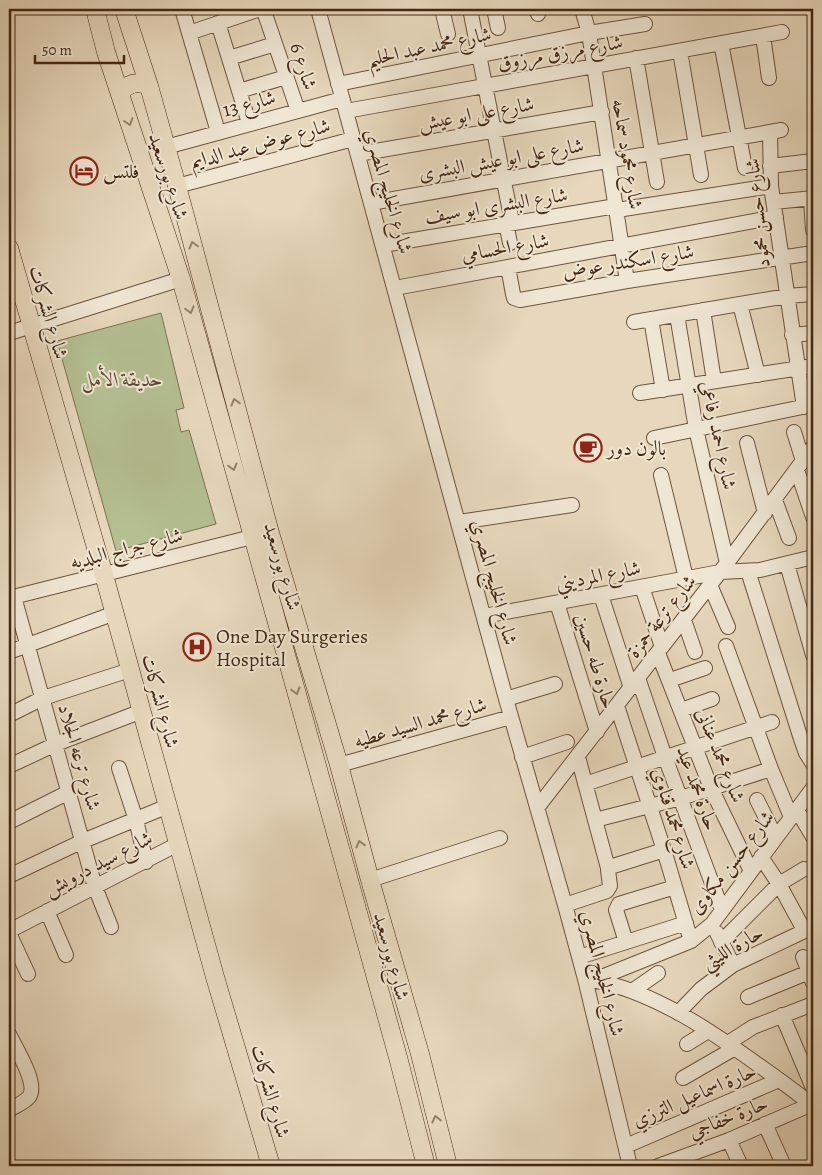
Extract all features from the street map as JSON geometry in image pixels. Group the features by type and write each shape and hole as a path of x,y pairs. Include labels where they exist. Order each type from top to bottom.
{"main road":[{"name":"شارع بورسعيد","path":"95,9 106,52 181,278 396,1051 426,1166"},
{"name":"شارع بورسعيد","path":"124,9 149,86 270,533 339,765 420,1054 448,1166"},
{"path":"106,52 120,58 127,56 133,50 135,43"},
{"path":"120,93 125,87 133,83 142,83 149,86"},
{"name":"شارع الشركات","path":"9,248 14,285 31,326 104,575 215,977 271,1166"}],"street":[{"path":"182,9 218,132"},
{"path":"189,33 260,9"},
{"name":"شارع 6","path":"260,9 264,11 298,111"},
{"name":"شارع الخليج المصري","path":"318,9 511,717 566,905 579,957 590,980 630,1166"},
{"path":"443,9 448,34"},
{"path":"470,9 504,179 510,243"},
{"path":"494,9 498,28"},
{"name":"شارع محمود سماحه","path":"582,9 595,66 627,281"},
{"path":"218,23 249,124"},
{"name":"شارع محمد عبد الحليم","path":"338,84 589,33 645,24"},
{"name":"شارع مرزق مرزوق","path":"344,105 486,86 782,32"},
{"path":"763,36 769,78"},
{"path":"721,43 745,168"},
{"path":"229,58 276,44"},
{"path":"680,51 700,175"},
{"path":"636,58 657,182"},
{"path":"239,91 286,77"},
{"name":"شارع 13","path":"166,147 298,111 344,105"},
{"name":"شارع على ابو عيش","path":"358,154 602,112"},
{"name":"شارع على ابو عيش البشرى","path":"372,203 775,131"},
{"name":"شارع حسن محمود","path":"775,131 770,166 771,186 792,335 798,368 809,406"},
{"name":"شارع عوض عبد الدايم","path":"177,186 353,139"},
{"path":"770,166 813,161"},
{"name":"شارع البشرى ابو سيف","path":"383,245 509,223 771,186"},
{"path":"774,202 812,199 813,230"},
{"name":"شارع الحسامي","path":"395,288 776,217"},
{"name":"شارع اسكندر عوض","path":"508,267 513,294 517,300 781,257 813,254"},
{"path":"9,333 181,278"},
{"path":"634,322 787,296 813,294"},
{"path":"740,304 758,375"},
{"path":"702,310 714,382"},
{"name":"شارع احمد رفاعي","path":"677,315 688,386 724,568"},
{"path":"651,319 663,390"},
{"path":"792,335 813,333"},
{"path":"640,393 813,366"},
{"path":"654,438 809,406"},
{"path":"794,432 813,518"},
{"path":"747,443 765,513"},
{"name":"شارع ترعة حمزة","path":"538,808 724,568 813,448"},
{"path":"661,475 686,578"},
{"path":"775,500 790,538"},
{"path":"459,522 572,505"},
{"name":"شارع جراج البلديه","path":"12,598 252,537"},
{"name":"شارع المرديني","path":"484,616 642,587 724,568 748,571 813,557"},
{"path":"787,564 813,655"},
{"path":"748,571 801,739 806,753 813,764"},
{"path":"710,585 728,628"},
{"name":"شارع محمد عنانى","path":"642,587 660,650 695,748 711,788 751,871"},
{"name":"حارة محمد عيد","path":"601,594 681,798 722,910"},
{"name":"شارع ترعه الجلاد","path":"12,598 28,645 95,887 111,927"},
{"name":"حارة طه حسين","path":"557,603 597,732"},
{"path":"9,652 115,614"},
{"path":"684,620 695,652"},
{"path":"726,646 771,769 794,813 813,837"},
{"path":"670,680 705,668"},
{"path":"9,715 43,698 130,670"},
{"path":"506,699 555,684"},
{"path":"681,710 712,699"},
{"name":"شارع محمد قناوي","path":"617,706 664,850 691,941"},
{"path":"9,766 56,744 142,711"},
{"name":"شارع محمد السيد عطيه","path":"339,765 511,717"},
{"path":"585,784 772,722"},
{"path":"522,756 566,742"},
{"path":"566,905 607,891 610,882 608,868 578,758"},
{"path":"119,768 136,820 146,862"},
{"path":"595,820 650,807 771,769"},
{"name":"شارع حسن مكاوى","path":"590,980 691,941 712,924 813,788"},
{"path":"9,822 69,792"},
{"path":"757,800 776,838"},
{"path":"9,876 83,841 168,806"},
{"path":"370,880 500,838"},
{"name":"شارع سيد درويش","path":"9,932 178,844"},
{"path":"608,868 664,850"},
{"path":"761,857 809,928"},
{"path":"721,942 779,884 804,869"},
{"path":"626,942 616,910 618,904 675,887"},
{"path":"47,911 66,955"},
{"path":"579,957 686,923"},
{"path":"712,924 733,965"},
{"name":"حارة الليثي","path":"678,1013 701,989 733,965 809,928"},
{"path":"9,932 28,974"},
{"path":"748,997 811,978 804,957"},
{"path":"632,991 658,973"},
{"path":"590,980 632,991 678,1013 732,1045 812,1105"},
{"path":"683,1078 732,1045 753,1027 813,1004"},
{"path":"782,1015 810,1069 813,1088"},
{"path":"687,1044 708,1031"},
{"path":"9,1110 30,1095 31,1083 10,1039"},
{"name":"حارة اسماعيل الترزي","path":"626,1146 779,1080"},
{"name":"حارة خفاجي","path":"658,1166 729,1140 812,1105"},
{"path":"765,1124 784,1166"},
{"path":"729,1140 741,1166"}],"green space":[{"name":"حديقة الأمل","path":"161,313 184,408 176,410 181,432 189,430 216,524 116,551 57,341"}],"place":[{"name":"فلتس","path":"84,171"},
{"name":"بالون دور","path":"588,448"},
{"name":"One Day Surgeries Hospital","path":"197,647"}]}
